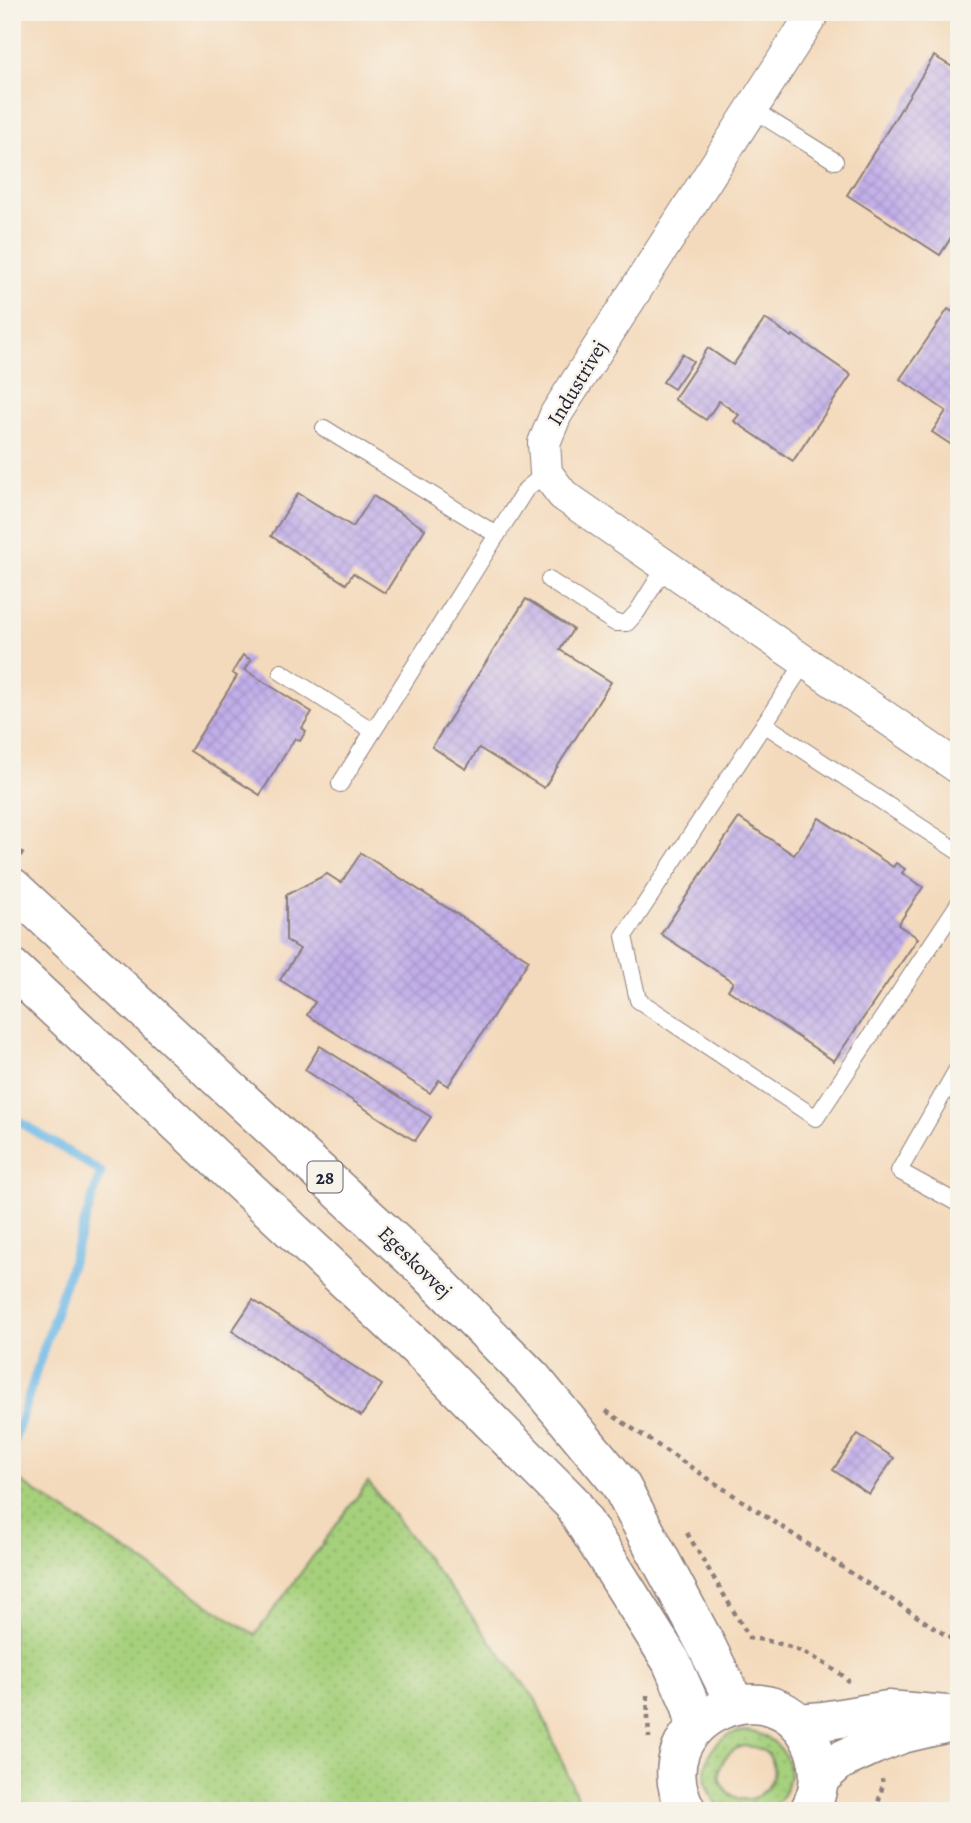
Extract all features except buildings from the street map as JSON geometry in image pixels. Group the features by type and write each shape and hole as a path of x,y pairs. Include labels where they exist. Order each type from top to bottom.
{"main road":[{"name":"Egeskovvej","path":"12,887 426,1271 533,1379 620,1484 735,1704"},
{"path":"12,968 425,1355 572,1503 671,1661 690,1704 696,1726"},
{"path":"687,1811 679,1792 676,1774 685,1740 707,1716 735,1704 769,1706 797,1723 810,1739 817,1758 814,1795"},
{"path":"797,1723 888,1710 959,1718"},
{"path":"814,1795 839,1761 902,1734 959,1718"}],"street":[{"name":"Industrivej","path":"546,473 544,443 556,414 814,12"},
{"path":"546,473 563,495 959,768"}],"lane":[{"path":"752,109 835,161"},
{"path":"324,428 497,535"},
{"path":"340,784 526,489 546,473"},
{"path":"549,580 615,623 626,623 637,612 666,566"},
{"path":"805,662 624,936 638,1000 816,1118 959,903"},
{"path":"281,672 373,731"},
{"path":"764,724 959,852"},
{"path":"959,1066 899,1171 959,1204"}],"path":[{"path":"600,1408 959,1644"}],"green space":[{"path":"12,1476 255,1635 368,1482 536,1700 583,1811 12,1811"},
{"path":"744,1731 768,1738 785,1755 789,1766 790,1777 786,1789 772,1807 762,1811 728,1811 718,1805 707,1786 706,1765 716,1745 731,1734","holes":["743,1746 761,1750 771,1758 774,1770 764,1792 753,1798 741,1799 728,1792 720,1778 721,1765 725,1759"]}],"waterway":[{"path":"12,1117 101,1172 12,1447"}]}
